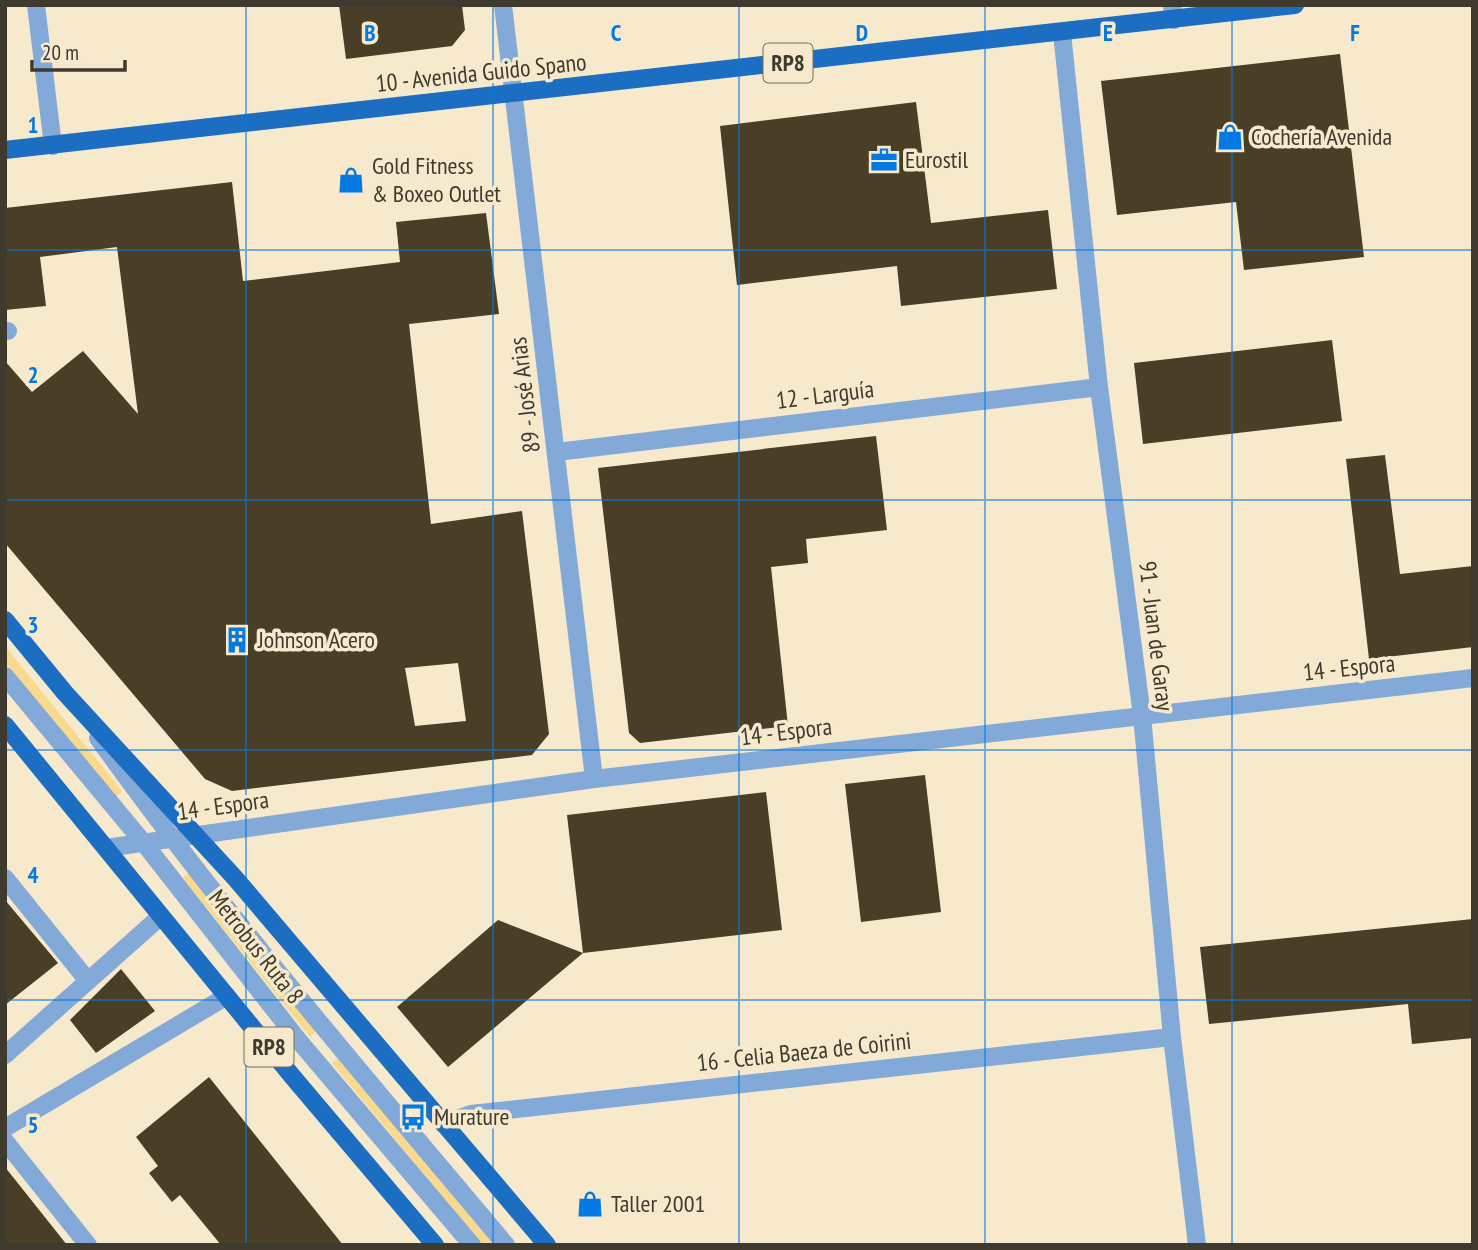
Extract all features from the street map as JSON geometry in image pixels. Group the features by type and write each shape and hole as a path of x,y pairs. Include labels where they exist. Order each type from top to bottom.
{"main road":[{"name":"10 - Avenida Guido Spano","path":"5,150 1062,33 1173,13 1296,5"},
{"path":"5,620 65,693 196,833 547,1245"},
{"name":"RP8","path":"5,725 435,1245"}],"street":[{"path":"36,5 53,146"},
{"name":"89 - José Arias","path":"503,5 594,779"},
{"name":"91 - Juan de Garay","path":"1062,33 1099,387 1142,716 1172,1037 1198,1245"},
{"name":"12 - Larguía","path":"557,452 1099,387"},
{"name":"Metrobus Ruta 8","path":"5,676 143,842 299,1041 472,1245"},
{"name":"14 - Espora","path":"106,848 196,833 594,779 1473,678"},
{"name":"Metrobus Ruta 8","path":"65,693 170,838 334,1041 506,1245"},
{"path":"5,878 88,981"},
{"path":"5,1055 161,916"},
{"path":"5,1128 227,996"},
{"name":"16 - Celia Baeza de Coirini","path":"443,1124 471,1114 1172,1037"},
{"path":"5,1141 88,1245"}],"shaded area":[{"path":"5,646 122,791 115,798 5,662"},
{"path":"189,873 316,1031 310,1037 183,878"},
{"path":"338,1058 494,1245 482,1245 332,1063"}],"building":[{"path":"339,5 462,5 465,30 452,46 346,59"},
{"path":"1340,54 1364,257 1244,270 1236,202 1117,215 1101,81"},
{"path":"916,102 931,223 1048,210 1057,289 901,306 897,266 737,285 720,126"},
{"path":"232,182 243,281 400,262 396,222 486,213 499,314 409,324 431,524 522,511 549,734 532,755 232,791 205,779 5,543 5,361 32,392 83,351 138,414 117,247 40,257 46,306 5,310 5,208","holes":["458,663 466,721 415,726 405,668"]},
{"path":"1332,340 1342,421 1143,444 1134,363"},
{"path":"876,436 887,530 806,539 808,563 771,567 788,726 640,743 629,733 598,468"},
{"path":"1385,455 1400,574 1473,566 1473,647 1369,659 1346,459"},
{"path":"925,775 941,912 861,922 845,784"},
{"path":"766,792 782,930 583,953 567,815"},
{"path":"5,900 58,963 5,1005"},
{"path":"1473,919 1473,1038 1412,1044 1408,1004 1209,1024 1200,947"},
{"path":"498,920 583,953 448,1067 397,1007"},
{"path":"121,969 155,1011 96,1053 70,1020"},
{"path":"209,1077 343,1245 221,1245 180,1195 172,1202 149,1173 158,1166 136,1137"},
{"path":"5,1167 67,1245 5,1245"}],"place":[{"name":"Cochería Avenida","path":"1230,137"},
{"name":"Eurostil","path":"884,160"},
{"name":"Gold Fitness & Boxeo Outlet","path":"351,180"},
{"name":"Johnson Acero","path":"237,640"},
{"name":"Murature","path":"413,1117"},
{"name":"Taller 2001","path":"590,1204"}]}
